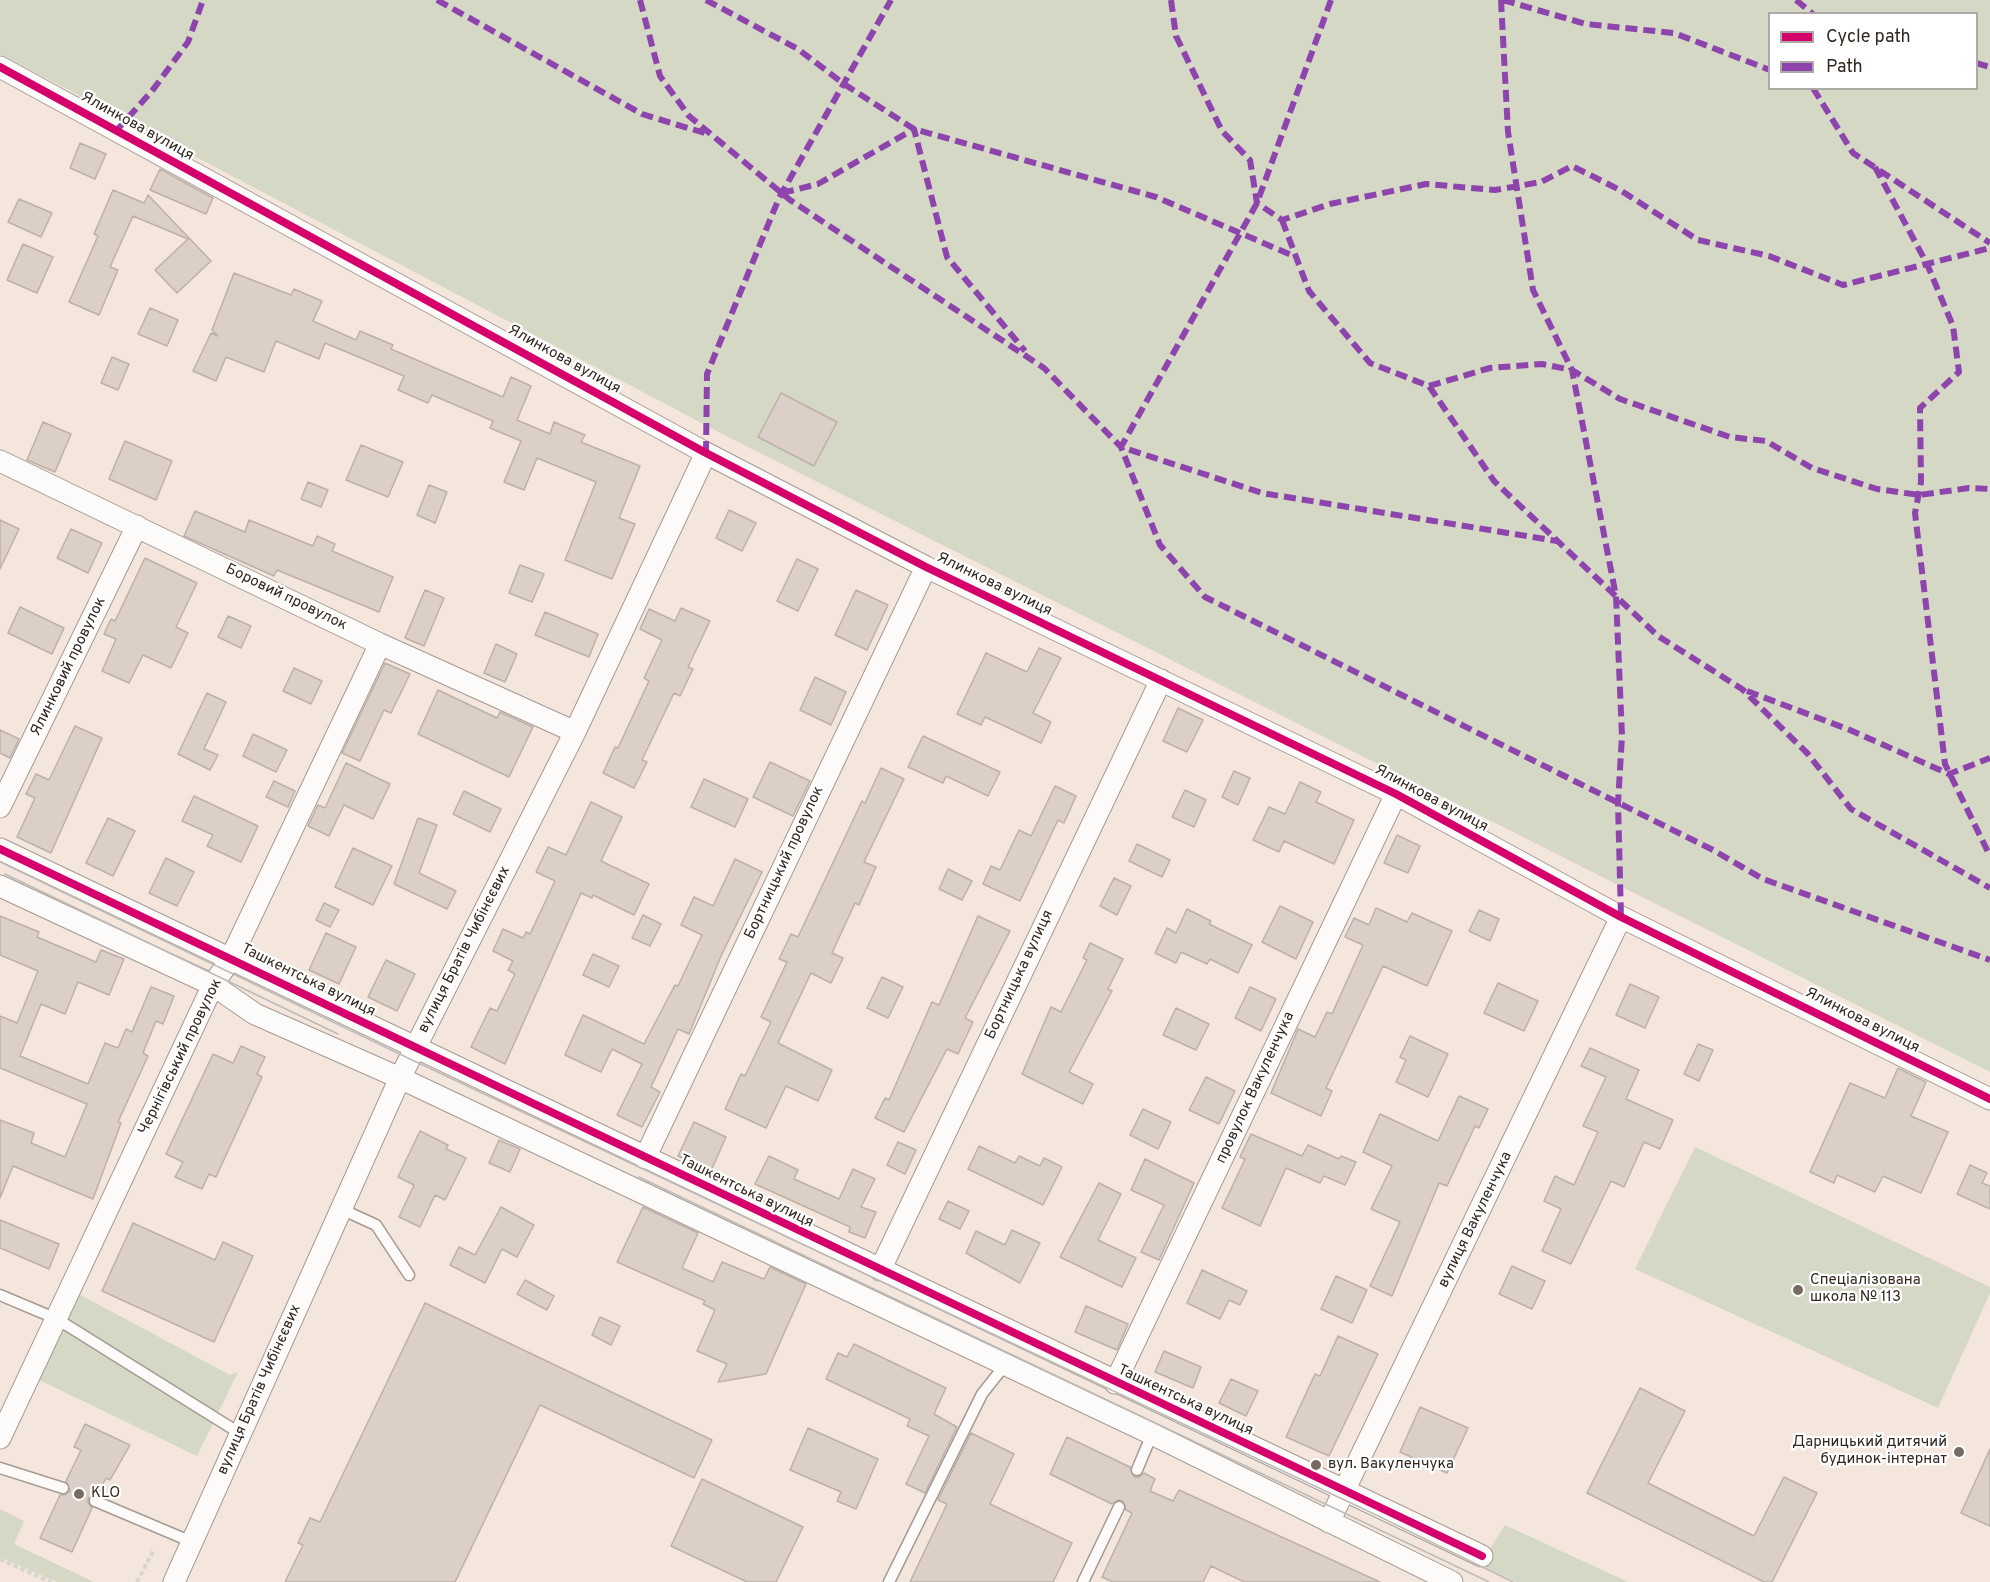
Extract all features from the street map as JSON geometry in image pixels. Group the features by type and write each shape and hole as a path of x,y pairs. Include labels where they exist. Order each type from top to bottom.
{"street":[{"name":"Ялинкова вулиця","path":"0,68 706,453 926,567 1396,794 1621,917 1990,1099"},
{"name":"вулиця Братів Чибінєєвих","path":"174,1582 400,1078 574,732 706,453"},
{"name":"Боровий провулок","path":"0,461 380,644 574,732"},
{"name":"Ялинковий провулок","path":"0,807 137,526"},
{"name":"Бортницький провулок","path":"645,1158 926,567"},
{"name":"Чернігівський провулок","path":"0,1438 213,985 231,958 380,644"},
{"name":"Бортницька вулиця","path":"880,1270 1161,680"},
{"name":"провулок Вакуленчука","path":"1115,1383 1396,794"},
{"name":"Ташкентська вулиця","path":"0,849 1115,1383 1482,1556"},
{"path":"0,886 213,985 255,1014 400,1078 1152,1434 1452,1582"},
{"name":"вулиця Вакуленчука","path":"1329,1522 1621,917"}],"lane":[{"path":"341,1209 376,1225 409,1275"},
{"path":"0,1295 57,1318 241,1434"},
{"path":"889,1582 982,1394 1005,1365"},
{"path":"1137,1470 1152,1434"},
{"path":"0,1468 63,1488"},
{"path":"95,1501 192,1542"},
{"path":"1083,1582 1119,1507"}],"path":[{"path":"137,1582 153,1551"},
{"path":"0,1559 51,1582"}],"green space":[{"path":"0,0 1990,0 1990,1072 734,440 0,54"},
{"path":"1695,1147 1990,1287 1990,1293 1938,1408 1635,1269"},
{"path":"75,1292 230,1375 238,1372 197,1456 33,1377"},
{"path":"0,1509 24,1521 14,1544 94,1582 57,1582 0,1557"},
{"path":"1505,1525 1628,1582 1516,1582 1480,1565"}],"building":[{"path":"80,143 106,154 95,179 70,168"},
{"path":"160,169 213,198 206,214 150,190"},
{"path":"113,190 144,203 148,195 211,261 177,293 155,270 188,239 133,216 110,267 118,270 99,315 69,302 98,236 94,234"},
{"path":"19,199 52,213 41,237 8,222"},
{"path":"23,244 53,257 37,293 7,280"},
{"path":"234,273 291,295 294,289 322,301 313,321 356,340 360,331 393,345 391,349 503,397 511,377 531,386 517,420 550,434 554,422 585,435 581,442 640,466 619,518 635,524 612,579 565,560 596,482 537,458 524,490 504,482 521,441 490,428 493,421 432,395 428,403 398,390 404,376 325,343 319,359 276,341 264,372 226,357 216,381 193,371 211,333 218,336 212,330"},
{"path":"150,308 178,320 167,346 138,334"},
{"path":"112,357 129,364 118,390 101,383"},
{"path":"781,393 837,422 814,466 758,437"},
{"path":"43,422 71,434 55,472 27,460"},
{"path":"125,441 172,461 156,500 109,479"},
{"path":"361,445 403,462 388,497 346,480"},
{"path":"308,482 328,490 321,507 301,499"},
{"path":"429,485 447,492 435,523 417,515"},
{"path":"729,510 756,523 742,551 716,538"},
{"path":"195,511 245,532 249,520 313,546 317,536 335,544 332,551 393,577 379,612 277,570 274,576 184,536"},
{"path":"0,520 19,529 0,569"},
{"path":"71,529 102,543 88,573 57,558"},
{"path":"145,558 197,583 176,627 188,633 171,668 143,655 129,683 102,671 116,639 104,634 111,619 115,621"},
{"path":"797,559 818,569 798,611 777,601"},
{"path":"520,565 544,574 532,602 509,593"},
{"path":"425,590 444,598 424,646 405,638"},
{"path":"856,590 888,605 867,650 835,635"},
{"path":"20,607 64,628 52,654 8,633"},
{"path":"681,608 710,621 688,667 693,669 680,696 674,693 642,760 647,762 634,788 603,773 615,747 618,748 649,681 644,678 662,640 640,629 649,609 675,621"},
{"path":"545,612 598,634 589,657 535,635"},
{"path":"228,616 251,626 241,648 218,637"},
{"path":"496,644 517,654 505,682 484,673"},
{"path":"1039,648 1061,658 1033,713 1051,722 1041,743 985,717 981,725 957,714 986,653 1027,672"},
{"path":"385,663 410,674 391,713 384,710 360,761 342,753"},
{"path":"294,668 322,681 311,704 283,691"},
{"path":"815,677 846,692 831,725 800,710"},
{"path":"438,690 497,718 500,712 533,727 509,777 418,734"},
{"path":"207,693 226,702 204,749 218,755 210,770 178,754"},
{"path":"1178,708 1203,720 1187,752 1163,741"},
{"path":"75,726 102,738 51,853 17,837 35,798 26,794 36,774 49,780"},
{"path":"0,730 19,739 10,758 0,753"},
{"path":"253,734 287,750 276,772 243,756"},
{"path":"923,736 1000,772 988,796 946,776 943,783 908,767"},
{"path":"770,762 810,781 793,816 753,797"},
{"path":"346,763 390,784 373,819 344,805 329,836 308,826 318,805 325,808"},
{"path":"881,768 904,779 864,862 876,867 859,905 855,903 832,953 843,958 831,983 811,973 778,1043 832,1070 818,1101 786,1086 766,1128 725,1109 741,1074 745,1076 771,1022 761,1017 787,962 779,959 791,934 798,937 862,801 865,803"},
{"path":"1234,771 1250,778 1238,805 1222,797"},
{"path":"704,779 748,799 735,827 691,807"},
{"path":"274,781 295,791 288,807 266,797"},
{"path":"1300,782 1321,792 1316,802 1354,820 1334,864 1284,841 1279,852 1253,840 1269,807 1285,814"},
{"path":"1055,786 1076,796 1064,823 1058,820 1020,901 983,884 991,866 1000,870 1019,830 1031,836"},
{"path":"1185,790 1206,800 1194,827 1172,817"},
{"path":"464,791 501,809 490,832 453,814"},
{"path":"194,796 258,826 241,862 207,846 213,835 182,821"},
{"path":"591,802 622,817 601,861 649,884 634,915 593,895 592,898 581,893 505,1064 471,1047 490,1008 497,1011 515,974 508,970 513,961 493,951 503,929 523,938 526,932 530,934 555,881 536,872 548,847 566,855"},
{"path":"108,818 135,831 113,876 86,863"},
{"path":"418,818 437,825 419,873 456,891 447,909 394,884"},
{"path":"1397,835 1420,846 1408,873 1384,863"},
{"path":"1137,844 1170,860 1162,877 1129,861"},
{"path":"353,848 392,866 373,905 335,887"},
{"path":"166,858 194,872 177,906 149,893"},
{"path":"735,859 762,872 721,956 689,1034 678,1029 651,1087 660,1092 642,1127 617,1115 642,1064 612,1049 601,1072 565,1055 583,1015 644,1044 675,985 678,986 702,935 681,925 694,897 713,906"},
{"path":"948,869 972,881 962,900 939,889"},
{"path":"1114,878 1131,886 1117,915 1100,906"},
{"path":"324,903 339,910 330,927 316,920"},
{"path":"1280,906 1313,922 1296,959 1262,942"},
{"path":"1376,908 1407,922 1412,913 1452,931 1427,986 1383,966 1326,1088 1332,1091 1321,1116 1271,1093 1298,1029 1315,1037 1327,1012 1332,1014 1363,945 1345,937 1354,918 1369,925"},
{"path":"1187,909 1211,921 1209,924 1252,945 1238,973 1210,959 1207,964 1181,952 1176,963 1155,953 1167,928 1176,933"},
{"path":"1479,910 1499,919 1490,941 1469,931"},
{"path":"643,915 661,924 650,946 632,938"},
{"path":"0,916 39,932 37,937 96,962 101,950 124,959 109,995 78,982 65,1014 41,1004 20,1056 88,1084 105,1043 118,1048 126,1029 132,1032 151,987 174,996 163,1024 156,1021 143,1053 148,1056 118,1122 121,1123 93,1199 13,1166 0,1198 0,1120 34,1133 31,1143 65,1157 87,1104 0,1068 0,1016 17,1023 38,971 0,955"},
{"path":"978,916 1010,931 965,1018 973,1022 958,1054 947,1049 904,1132 875,1118 885,1098 889,1100 932,1002 939,1005"},
{"path":"326,933 356,947 339,984 309,970"},
{"path":"1090,943 1123,959 1108,989 1112,991 1069,1072 1093,1084 1083,1104 1022,1074 1051,1007 1061,1012 1087,960 1083,958"},
{"path":"593,954 619,966 609,987 583,975"},
{"path":"386,960 415,974 397,1011 368,997"},
{"path":"882,977 903,987 888,1018 867,1008"},
{"path":"1498,983 1538,1001 1524,1031 1484,1013"},
{"path":"1630,984 1659,997 1645,1028 1616,1015"},
{"path":"1250,987 1276,999 1261,1031 1235,1018"},
{"path":"1176,1008 1209,1024 1196,1050 1163,1035"},
{"path":"1410,1036 1448,1054 1428,1097 1396,1082 1406,1060 1400,1057"},
{"path":"1698,1044 1713,1050 1699,1081 1684,1074"},
{"path":"241,1046 265,1057 257,1074 262,1077 216,1177 209,1174 202,1189 175,1177 183,1162 166,1154 213,1054 233,1063"},
{"path":"1590,1048 1639,1070 1626,1099 1673,1120 1660,1149 1644,1142 1624,1187 1611,1181 1571,1264 1542,1251 1561,1209 1544,1201 1555,1176 1574,1185 1598,1132 1583,1126 1606,1077 1581,1066"},
{"path":"1898,1068 1926,1082 1911,1116 1948,1132 1921,1193 1883,1176 1875,1192 1837,1175 1834,1183 1810,1172 1850,1083 1885,1098"},
{"path":"1206,1077 1235,1091 1219,1124 1189,1110"},
{"path":"1459,1096 1488,1109 1479,1128 1475,1126 1447,1186 1439,1183 1392,1296 1370,1286 1400,1222 1371,1209 1392,1166 1363,1152 1380,1114 1438,1141"},
{"path":"1143,1109 1171,1122 1158,1149 1130,1135"},
{"path":"694,1122 726,1137 711,1171 678,1156"},
{"path":"420,1131 448,1145 446,1149 466,1158 445,1200 435,1195 420,1227 399,1217 414,1185 398,1177"},
{"path":"1251,1134 1302,1156 1308,1145 1339,1159 1341,1156 1356,1162 1345,1185 1324,1176 1320,1183 1286,1168 1260,1226 1222,1208 1245,1159 1240,1157"},
{"path":"499,1140 520,1149 510,1172 489,1163"},
{"path":"898,1142 916,1150 905,1174 887,1165"},
{"path":"979,1146 1015,1163 1019,1156 1040,1166 1044,1158 1062,1167 1043,1205 968,1169"},
{"path":"769,1156 798,1170 794,1179 839,1199 853,1169 875,1179 861,1207 876,1212 865,1238 849,1232 850,1227 755,1184"},
{"path":"1145,1159 1194,1183 1159,1260 1141,1252 1164,1205 1131,1190"},
{"path":"1970,1165 1987,1173 1982,1183 1990,1186 1990,1209 1957,1194"},
{"path":"1099,1183 1121,1194 1098,1240 1136,1258 1122,1287 1060,1257"},
{"path":"948,1201 969,1211 960,1229 939,1219"},
{"path":"501,1207 534,1225 517,1257 502,1249 485,1283 450,1265 459,1247 475,1255"},
{"path":"643,1207 698,1233 682,1268 713,1282 722,1262 764,1279 770,1267 806,1284 766,1374 718,1382 727,1364 697,1351 715,1310 703,1304 705,1301 617,1262"},
{"path":"0,1220 59,1244 49,1269 0,1248"},
{"path":"133,1223 215,1260 223,1242 253,1256 214,1342 102,1291"},
{"path":"1012,1230 1040,1243 1020,1283 966,1253 976,1231 1005,1245"},
{"path":"1512,1266 1545,1281 1532,1309 1499,1294"},
{"path":"1202,1270 1247,1291 1240,1305 1229,1300 1220,1319 1187,1303"},
{"path":"1336,1276 1367,1290 1352,1323 1321,1309"},
{"path":"525,1280 554,1296 547,1310 517,1294"},
{"path":"425,1303 712,1440 694,1478 540,1405 455,1582 285,1582 303,1545 298,1543 310,1518 320,1522"},
{"path":"1086,1306 1128,1324 1117,1350 1075,1332"},
{"path":"600,1317 620,1326 611,1345 592,1335"},
{"path":"1338,1336 1378,1354 1329,1456 1286,1437 1315,1374 1320,1376"},
{"path":"854,1344 946,1388 934,1414 957,1427 925,1493 906,1484 929,1436 907,1426 910,1419 826,1379 838,1353 847,1357"},
{"path":"1164,1351 1201,1367 1193,1388 1155,1372"},
{"path":"1231,1379 1258,1391 1246,1416 1219,1403"},
{"path":"1640,1388 1685,1411 1648,1483 1754,1536 1784,1477 1817,1493 1772,1582 1764,1582 1587,1493"},
{"path":"1420,1407 1468,1428 1447,1473 1400,1452"},
{"name":"KLO","path":"85,1424 130,1445 110,1480 106,1478 98,1494 88,1498 92,1508 72,1552 40,1538 60,1495 65,1495 70,1491 66,1481 81,1450 74,1447"},
{"path":"808,1428 878,1459 856,1509 837,1501 841,1492 790,1470"},
{"path":"971,1433 1014,1454 990,1504 1072,1543 1053,1582 910,1582 947,1504 938,1500"},
{"path":"1067,1437 1130,1467 1134,1477 1139,1477 1144,1473 1155,1479 1150,1491 1173,1501 1179,1490 1380,1582 1244,1582 1211,1566 1203,1582 1113,1582 1102,1577 1132,1513 1126,1510 1123,1501 1118,1500 1112,1504 1050,1474"},
{"path":"1990,1449 1990,1526 1961,1513"},
{"path":"702,1479 803,1527 776,1582 747,1582 671,1546"}],"tram line":[{"path":"0,862 1513,1582"},
{"path":"5,874 338,1034"},
{"path":"639,1177 1489,1582"}],"marked path":[{"path":"116,131 152,91 188,42 203,0"},
{"path":"437,0 642,114 708,134"},
{"path":"640,0 660,76 689,116 790,200 1044,368 1121,447 1160,545 1205,597 1713,850 1763,879 1990,960"},
{"path":"706,0 798,49 844,84 914,129 1156,197 1296,257"},
{"path":"706,453 707,374 779,198 891,0"},
{"path":"1171,0 1176,36 1222,131 1250,160 1257,203 1282,220 1330,204 1426,184 1495,190 1541,182 1572,166 1620,190 1698,240 1769,256 1843,285 1990,248"},
{"path":"1331,0 1257,203 1121,447 1262,493 1557,541"},
{"path":"1501,0 1508,132 1533,290 1572,370 1616,596 1622,736 1618,803 1621,917"},
{"path":"1503,0 1586,24 1674,33 1768,69"},
{"path":"1796,0 1811,12"},
{"path":"1978,64 1990,67"},
{"path":"1814,90 1853,153 1990,243"},
{"path":"782,193 818,184 914,129 947,257 1025,351"},
{"path":"1875,167 1927,264 1953,326 1959,372 1920,408 1921,482 1915,513 1945,764 1990,856"},
{"path":"1282,220 1309,291 1370,363 1429,386 1494,481 1658,636 1742,689 1808,754 1851,809 1990,888"},
{"path":"1429,386 1490,368 1542,364 1572,370 1620,399 1730,437 1766,441 1812,468 1877,489 1919,495 1969,488 1990,489"},
{"path":"1747,691 1850,730 1949,774 1990,758"}],"cycle path":[{"path":"0,67 706,453 926,567 1396,794 1621,917 1990,1099"},
{"path":"0,849 1482,1556"}],"place":[{"name":"Спеціалізована школа № 113","path":"1798,1290"},
{"name":"Дарницький дитячий будинок-інтернат","path":"1959,1452"},
{"name":"вул. Вакуленчука","path":"1316,1465"},
{"name":"KLO","path":"79,1494"}]}
